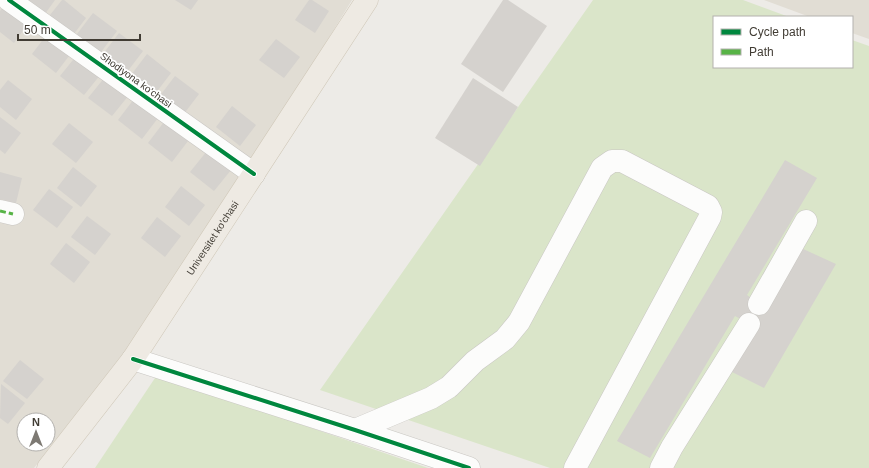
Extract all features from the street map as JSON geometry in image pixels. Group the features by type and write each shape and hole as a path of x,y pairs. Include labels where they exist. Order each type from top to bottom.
{"main road":[{"name":"Universitet ko'chasi","path":"48,468 133,359 367,0"}],"street":[{"name":"Shodiyona ko'chasi","path":"9,0 254,174"},
{"path":"355,430 431,398 449,387 476,360 505,339 519,322 602,168 612,161 622,161 708,206 711,212 710,217 575,468"},
{"path":"759,304 806,222"},
{"path":"661,468 672,447 749,324"},
{"path":"133,359 469,468"}],"shaded area":[{"path":"0,0 352,0 167,302 56,441 56,412 16,412 16,452 47,452 34,468 0,468"},
{"path":"764,0 869,0 869,39 853,33 853,16 807,16"}],"green space":[{"path":"593,0 743,0 786,16 713,16 713,68 853,68 853,40 869,46 869,468 550,468 320,390"},
{"path":"157,375 428,468 95,468"}],"building":[{"path":"19,0 55,0 42,18"},
{"path":"62,0 86,18 70,39 46,20"},
{"path":"175,0 198,0 191,10"},
{"path":"309,0 312,0 329,11 315,33 295,20"},
{"path":"503,0 508,0 547,26 503,92 461,64"},
{"path":"6,3 30,21 14,43 0,32 0,11"},
{"path":"93,13 117,31 101,52 77,34"},
{"path":"48,33 72,52 56,73 32,54"},
{"path":"119,33 143,51 127,72 103,54"},
{"path":"276,39 300,57 284,78 259,60"},
{"path":"147,54 171,73 155,94 131,75"},
{"path":"77,55 101,74 84,95 60,76"},
{"path":"175,76 199,94 183,115 159,97"},
{"path":"105,77 129,95 112,116 88,98"},
{"path":"473,78 518,107 480,166 435,138"},
{"path":"8,80 32,99 16,120 0,107 0,90"},
{"path":"134,99 158,118 142,139 118,120"},
{"path":"232,106 256,125 240,146 216,127"},
{"path":"0,117 21,133 5,154 0,150"},
{"path":"164,122 188,141 172,162 148,143"},
{"path":"69,123 93,142 76,163 52,144"},
{"path":"207,151 231,170 214,191 190,172"},
{"path":"785,160 817,178 747,295 767,309 801,248 836,264 764,388 732,372 757,328 735,316 650,458 617,441"},
{"path":"73,167 97,186 81,207 57,188"},
{"path":"0,172 22,178 16,203 0,199"},
{"path":"181,186 205,205 189,226 165,207"},
{"path":"49,189 73,207 57,228 33,210"},
{"path":"87,216 111,234 95,255 71,237"},
{"path":"157,217 181,236 165,257 141,238"},
{"path":"66,243 90,262 74,283 50,264"},
{"path":"20,360 44,379 27,399 3,381"},
{"path":"1,384 25,403 18,412 16,412 8,424 0,418"}],"marked path":[{"path":"0,211 13,214"}],"cycle path":[{"path":"9,0 254,174"},
{"path":"133,359 469,468"}]}
